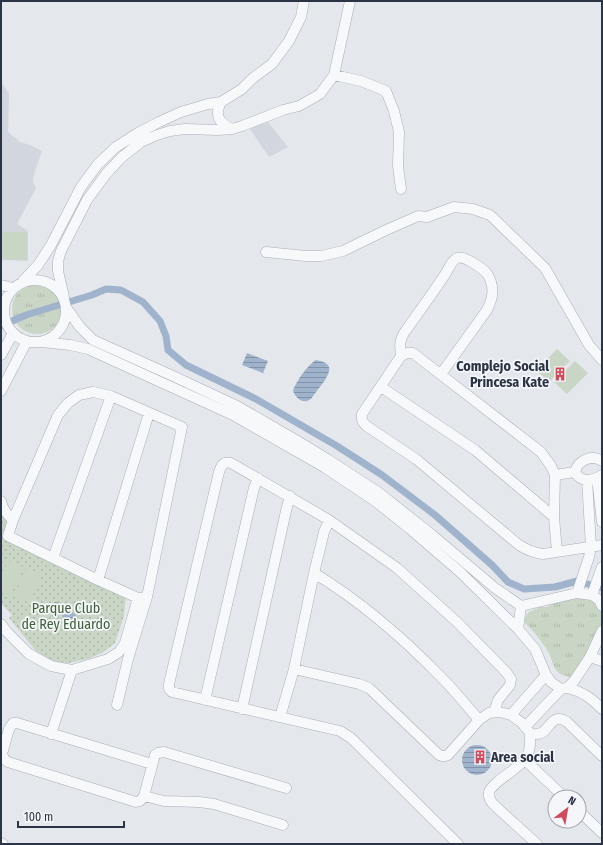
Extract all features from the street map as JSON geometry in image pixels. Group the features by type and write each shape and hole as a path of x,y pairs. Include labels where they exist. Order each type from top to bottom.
{"street":[{"path":"23,282 38,265 51,245 81,187 98,164 116,147 159,122 181,112 208,104 221,102 242,89 253,78 272,64 289,41 301,17 304,1"},
{"path":"350,1 334,75 320,94 300,106 283,110 232,129 185,129 157,135 141,142 122,157 106,174 87,200 61,251 58,261 58,271 67,309 80,327 93,340 237,406 296,440 378,492 495,588 521,606 577,593 592,595 599,600 602,606"},
{"path":"334,75 360,81 386,91 394,111 399,132 398,166 401,189"},
{"path":"221,102 218,108 218,116 220,121 232,129"},
{"path":"266,252 321,256 344,251 418,216 427,217 454,207 473,209 490,215 545,268 589,345 602,360"},
{"path":"401,356 401,338 404,333 453,261 457,258 466,259 487,273 491,283 491,301 487,310 441,374"},
{"path":"64,298 57,288 47,281 35,279 23,282 13,288 6,299 2,310 6,323 13,333 27,342 70,345 88,349 233,415 324,467 375,502 409,528 460,572 518,629 535,649 546,675 551,682 564,688 578,691 592,699 602,709"},
{"path":"1,285 13,288"},
{"path":"42,342 55,336 64,324 67,309"},
{"path":"1,355 13,333"},
{"path":"1,391 27,342"},
{"path":"557,552 554,517 555,475 551,466 541,452 418,357 407,353 401,356 362,414 361,419 363,422 416,459 526,550 543,554 557,552 591,546 602,545"},
{"path":"381,387 475,450 554,517"},
{"path":"117,705 182,427 111,396 93,392 79,395 68,403 58,414 13,520 8,536 98,580 142,597"},
{"path":"53,558 111,396"},
{"path":"98,580 149,413"},
{"path":"575,472 576,467 585,459 592,458 602,461"},
{"path":"458,844 348,735 340,731 172,692 169,689 222,464 226,462 231,463 329,520 396,568 457,622 510,676 511,683 498,700 494,712"},
{"path":"555,475 575,472"},
{"path":"575,472 583,479 595,478"},
{"path":"205,700 254,488 258,478"},
{"path":"577,593 588,562 591,546 595,478"},
{"path":"595,478 602,522"},
{"path":"242,708 290,496"},
{"path":"1,501 2,507 13,520"},
{"path":"280,717 294,670 314,574 324,532 329,520"},
{"path":"588,562 602,564"},
{"path":"592,595 602,567"},
{"path":"314,574 336,587 391,630 441,677 479,720"},
{"path":"1,624 29,654 51,666 72,670 108,659 119,652 125,643 142,597"},
{"path":"518,629 521,606"},
{"path":"537,844 493,804 489,799 489,793 494,786 525,760 530,750 527,730 541,709 574,681 590,657 602,631"},
{"path":"590,657 602,661"},
{"path":"51,734 72,670"},
{"path":"294,670 359,684 369,688 441,756 448,755 479,720 494,712 504,712 511,715 527,730 536,735 541,733 554,720 563,720 567,722 602,756"},
{"path":"511,715 546,675"},
{"path":"527,697 541,709"},
{"path":"152,764 17,723 13,723 9,728 2,754 4,760 8,762 136,802 140,801 144,796 152,764 154,756 158,753 164,752 286,788"},
{"path":"525,760 556,789"},
{"path":"144,796 164,801 214,804 283,825"},
{"path":"587,819 602,833"}],"shaded area":[{"path":"1,82 9,93 8,132 20,142 42,151 33,177 33,182 36,188 17,224 28,231 28,261 1,260"},
{"path":"268,122 288,147 269,157 250,129"}],"green space":[{"path":"1,232 27,232 27,260 1,259"},
{"path":"32,284 42,284 55,291 62,304 62,314 55,327 42,334 32,334 23,330 16,323 12,314 12,304 16,295 23,288"},
{"path":"557,349 570,361 549,382 536,370"},
{"path":"575,361 588,373 567,394 554,382"},
{"name":"Parque Club de Rey Eduardo","path":"1,514 9,518 3,534 126,594 124,616 115,643 102,653 87,659 69,663 50,661 39,655 9,618 12,615 1,603"},
{"path":"8,561 24,567 11,595 1,591 1,578"},
{"path":"26,569 42,575 30,603 14,596"},
{"path":"582,597 594,601 601,611 601,626 582,664 571,677 562,675 557,671 549,653 535,633 525,623 525,617 529,612 540,607 547,607 557,602"}],"water":[{"path":"247,353 268,361 263,373 242,365"},
{"path":"316,360 322,361 328,365 328,375 311,399 302,401 293,391 303,374"},
{"path":"55,602 61,603 56,610 59,617 53,617 50,611 51,605"},
{"path":"64,605 78,617 72,624 63,618 60,610"},
{"path":"477,745 483,746 491,754 491,766 483,774 477,775 471,774 463,766 462,760 463,754 471,746"}],"waterway":[{"path":"1,326 26,315 92,295 106,289 121,290 143,302 160,321 166,336 168,350 186,365 256,399 337,446 382,475 435,515 492,565 508,582 524,589 555,587 577,581 602,588"}],"place":[{"name":"Complejo Social Princesa Kate","path":"560,374"},
{"name":"Area social","path":"480,757"}]}
